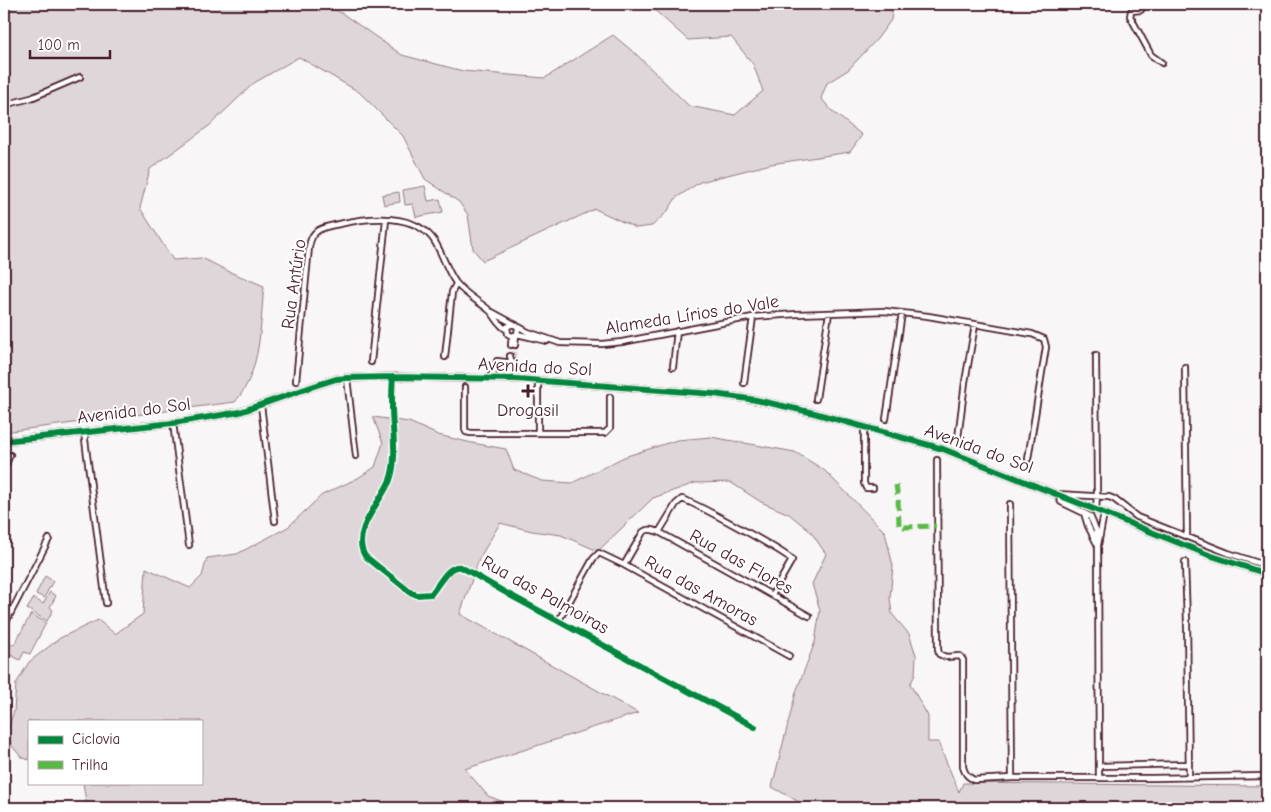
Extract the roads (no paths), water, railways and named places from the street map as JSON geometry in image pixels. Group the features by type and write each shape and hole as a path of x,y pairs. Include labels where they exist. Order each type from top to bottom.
{"street":[{"path":"1144,4 1141,10 1131,10 1130,16 1151,55 1162,63"},
{"path":"4,105 31,98 80,76"},
{"name":"Rua Antúrio","path":"296,381 309,247 312,236 319,229 365,219 405,221 431,236 456,284 491,312"},
{"path":"371,362 386,220"},
{"path":"445,358 452,292 456,284"},
{"path":"491,312 508,334 515,335"},
{"name":"Alameda Lírios do Vale","path":"491,312 528,332 551,341"},
{"name":"Alameda Lírios do Vale","path":"515,335 560,343 602,344 622,342 753,317 876,312 928,316 1032,334 1044,339 1046,347 1028,459"},
{"path":"816,399 828,313"},
{"path":"886,419 902,313"},
{"path":"744,383 753,317"},
{"path":"506,329 509,325 515,325 518,331 513,345"},
{"path":"958,438 975,325"},
{"path":"673,367 677,331"},
{"path":"1096,355 1096,510"},
{"path":"512,356 513,379"},
{"path":"498,361 513,363"},
{"path":"488,378 496,370 498,361"},
{"path":"498,361 498,379"},
{"path":"1185,367 1187,536"},
{"name":"Rua das Palmoiras","path":"393,377 394,459 392,475 386,490 364,527 361,541 362,552 365,556 401,585 417,595 431,594 448,572 458,566 755,727"},
{"path":"347,378 356,456"},
{"name":"Avenida do Sol","path":"4,440 173,423 240,412 336,379 347,378 513,379 738,397 806,411 943,449 1123,522 1209,555 1267,574"},
{"path":"538,381 538,433"},
{"path":"465,387 466,432 608,432 611,425 610,397"},
{"path":"261,405 275,521"},
{"path":"173,423 189,545"},
{"path":"864,427 864,483 866,488 873,488"},
{"path":"84,432 106,603"},
{"path":"4,468 10,455"},
{"path":"937,460 939,654 946,657 962,657 963,767 965,773 974,780 1267,776"},
{"path":"1102,520 1061,502 1057,494 1097,495 1114,499 1136,517 1247,560 1267,563"},
{"path":"624,565 643,532 648,530 659,532 676,504 682,499 791,558 791,562 772,595"},
{"path":"1010,504 1012,778"},
{"path":"1084,513 1088,526 1098,544"},
{"path":"1098,544 1104,513"},
{"path":"1090,516 1096,530 1098,544 1099,777"},
{"name":"Rua das Flores","path":"659,532 809,616"},
{"path":"4,626 49,540"},
{"name":"Rua das Amoras","path":"559,620 592,559 599,553 788,656"},
{"path":"1185,562 1189,777"},
{"path":"4,609 10,613"},
{"path":"1099,766 1189,764"},
{"path":"1153,765 1154,778"}],"tunnel":[{"path":"514,356 515,345"}],"place":[{"name":"Drogasil","path":"528,391"}]}
